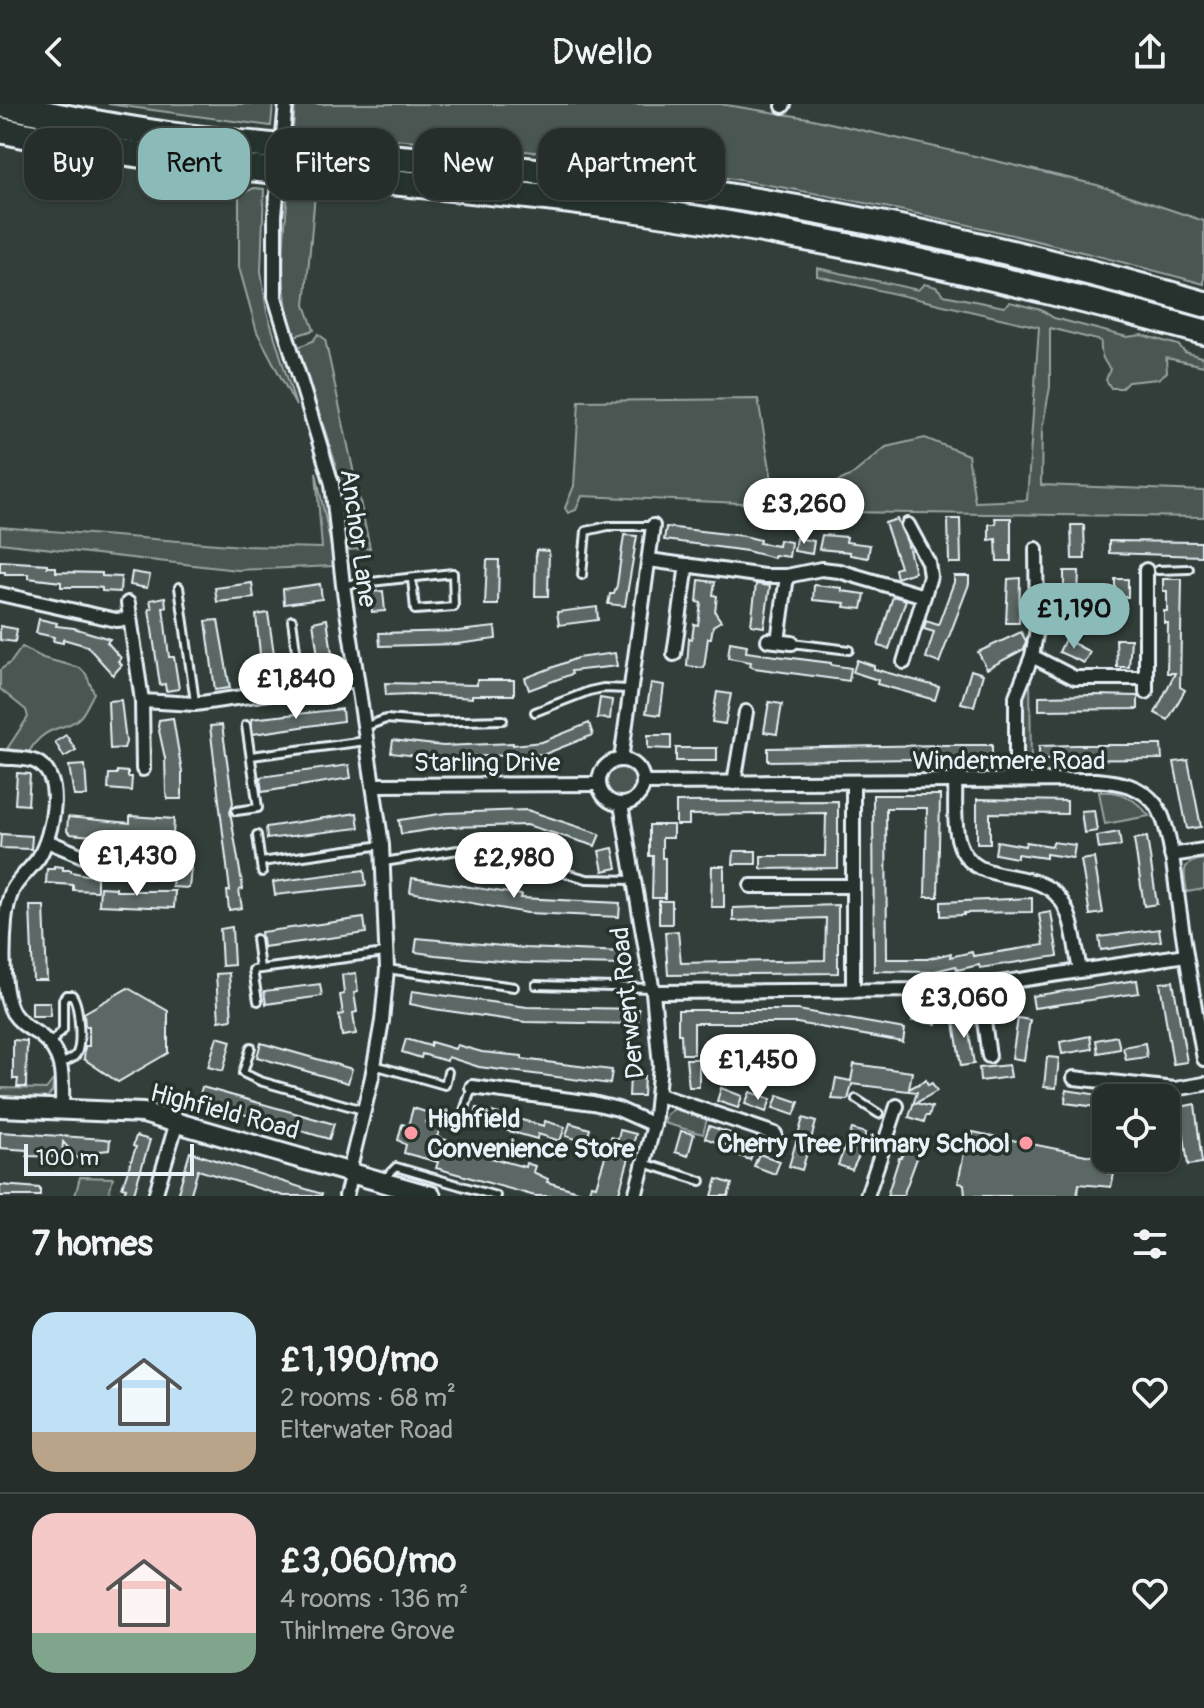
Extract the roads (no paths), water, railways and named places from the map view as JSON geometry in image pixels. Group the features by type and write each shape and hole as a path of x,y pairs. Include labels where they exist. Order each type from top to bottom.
{"highway":[{"path":"0,104 79,121 169,135 518,168 715,195 986,248 1204,304"},
{"path":"0,130 165,159 495,191 719,222 980,273 1204,332"}],"street":[{"name":"Anchor Lane","path":"286,104 275,215 275,297 288,347 328,464 384,862 387,969 374,1065 346,1196"},
{"path":"904,662 931,569 920,538 908,525"},
{"path":"621,760 653,526"},
{"path":"1016,780 1016,696 1032,656 1043,569 1036,549"},
{"path":"649,560 764,576 787,576 821,569 839,571 924,596"},
{"path":"674,654 676,602 687,565"},
{"path":"1032,656 1080,679 1146,685 1146,570"},
{"path":"787,576 773,640 792,643"},
{"path":"0,594 116,620 130,619"},
{"path":"14,611 16,597"},
{"path":"127,758 143,764 142,701 128,603"},
{"path":"142,701 195,704 357,680"},
{"path":"734,783 746,712"},
{"path":"0,757 29,759 43,766 49,773 54,792 47,841 8,901 3,980 13,1013 49,1044 61,1063 62,1109"},
{"path":"621,760 634,765 643,783 634,800 621,804 609,801 599,784 603,771 621,760"},
{"path":"955,780 957,834 965,855 983,871 1029,880 1053,892 1067,912 1080,970"},
{"name":"Windermere Road","path":"643,783 1096,780 1126,783 1137,788 1156,805 1162,816 1204,1055"},
{"path":"853,782 853,990"},
{"name":"Starling Drive","path":"374,785 599,784"},
{"name":"Derwent Road","path":"621,804 653,990 660,1066 654,1125 635,1196"},
{"path":"47,841 110,865 148,861"},
{"path":"1171,855 1204,850"},
{"path":"0,880 14,888"},
{"path":"751,886 853,886"},
{"path":"653,990 943,990 1186,955"},
{"path":"979,986 989,1056"},
{"path":"1074,1078 1175,1089 1204,1084"},
{"path":"472,1087 593,1103 618,1109 654,1125"},
{"path":"659,1095 775,1134"},
{"name":"Highfield Road","path":"0,1107 143,1113 431,1196"},
{"path":"866,1188 895,1112 879,1114"},
{"path":"155,1196 177,1122"}],"lane":[{"path":"582,575 586,531 608,526 653,526"},
{"path":"1146,570 1189,569"},
{"path":"343,585 453,573 454,607 415,610 412,579"},
{"path":"179,587 195,704"},
{"path":"292,620 301,688"},
{"path":"792,643 849,650"},
{"path":"535,712 589,691 630,689"},
{"path":"364,727 386,719 422,722 503,720"},
{"path":"236,811 258,808 246,725"},
{"path":"251,756 366,741"},
{"path":"257,835 262,872"},
{"path":"261,862 382,845"},
{"path":"384,862 458,850 522,863"},
{"path":"543,867 587,879 634,880"},
{"path":"256,939 260,969"},
{"path":"258,1001 253,970 387,953"},
{"path":"387,969 514,987"},
{"path":"536,985 653,990"},
{"path":"49,1044 63,1030 63,999 66,995 72,995 78,1004 78,1049 72,1059 61,1063"},
{"path":"251,1047 243,1073 260,1081 364,1110"},
{"path":"374,1065 445,1085 448,1072"},
{"path":"461,1120 472,1087"},
{"path":"856,1099 879,1114"},
{"path":"644,1163 701,1181"},
{"path":"381,1181 396,1167 496,1196"}],"place":[{"name":"Highfield Convenience Store","path":"411,1133"},
{"name":"Cherry Tree Primary School","path":"1026,1143"}]}
